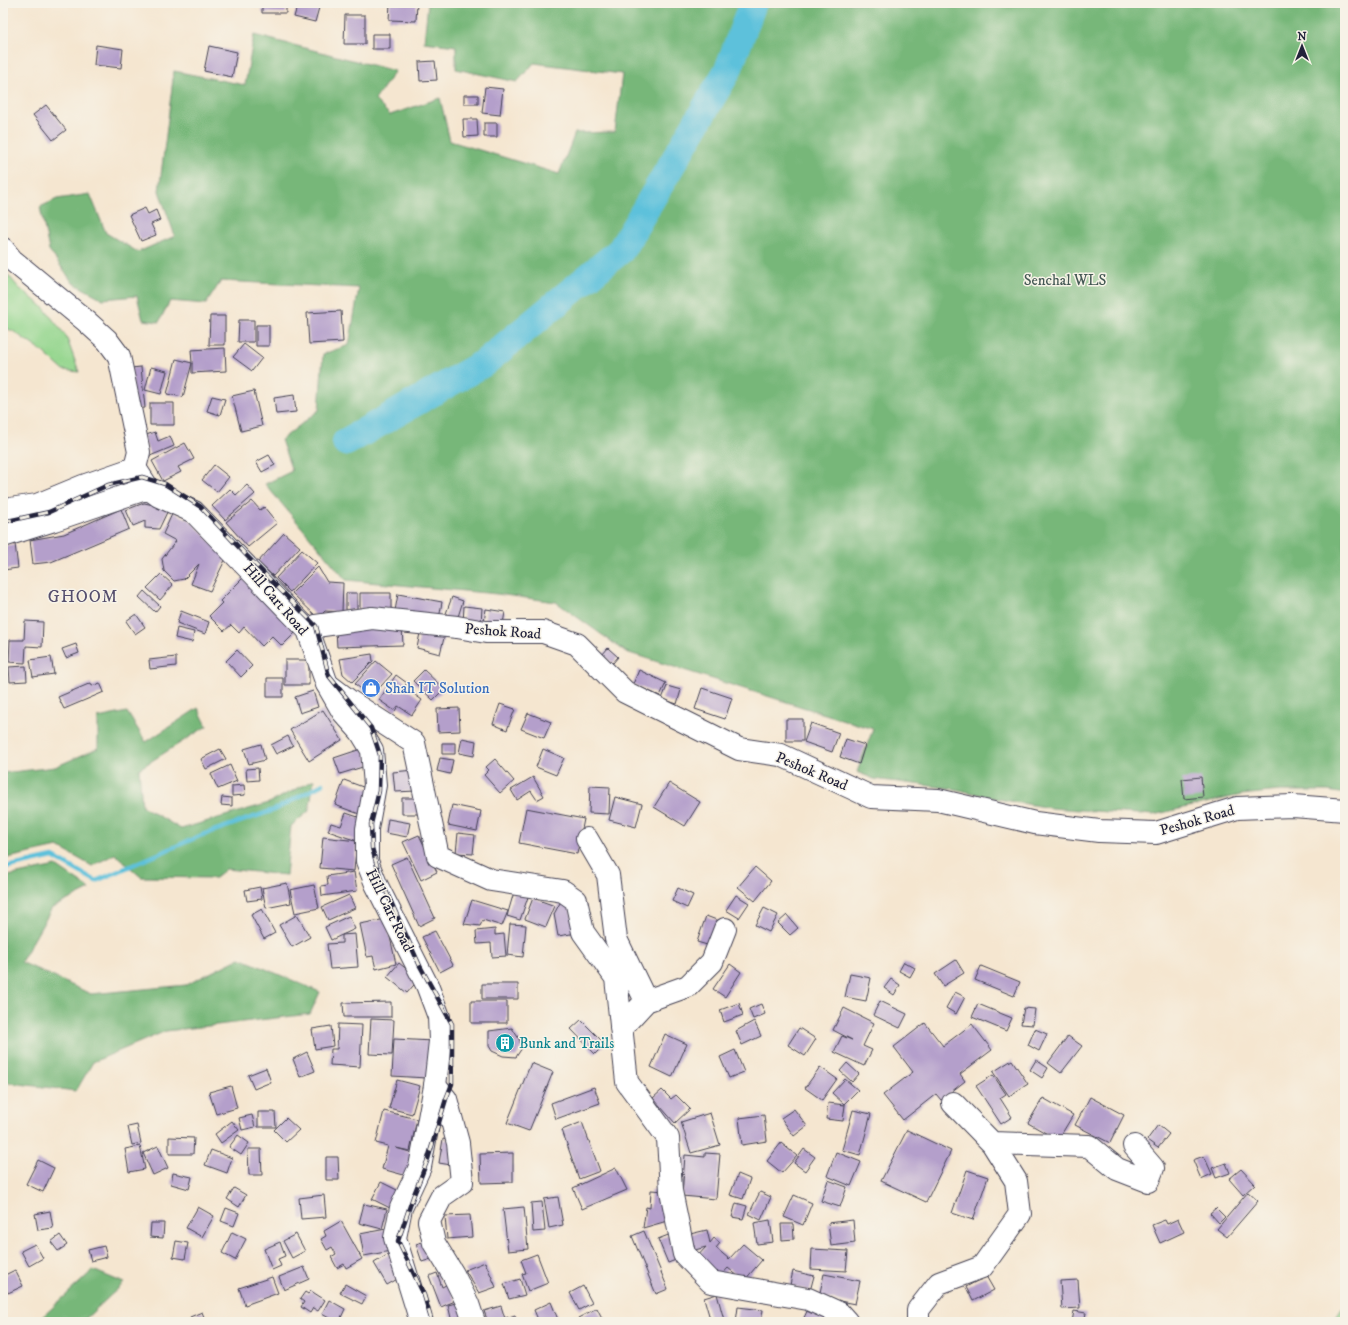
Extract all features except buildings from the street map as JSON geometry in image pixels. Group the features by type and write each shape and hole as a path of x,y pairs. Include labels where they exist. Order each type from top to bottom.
{"main road":[{"path":"3,249 12,260 107,340 119,356 139,452 135,468 148,488 3,536"},
{"path":"3,510 37,504 135,468"},
{"name":"Hill Cart Road","path":"148,488 159,496 194,512 308,630 327,684 343,712 361,732 372,750 376,785 367,829 367,861 376,884 427,985 439,1017 440,1041 420,1167 401,1208 395,1238 421,1322"},
{"name":"Peshok Road","path":"308,630 316,626 372,618 457,627 486,632 543,632 577,644 625,692 632,696 739,749 781,755 871,797 938,800 1034,823 1099,832 1156,833 1237,808 1293,806 1345,810"},
{"path":"327,684 351,702 414,743 438,856 491,880 563,891 576,900 583,932 616,978 627,1082 668,1138 671,1191 684,1254 711,1282 808,1300 839,1313 847,1322"},
{"path":"587,839 608,875 616,939 646,1001"},
{"path":"621,1028 646,1001 688,986 712,962 725,929"},
{"path":"434,1086 446,1099 458,1143 462,1182 442,1196 429,1221 434,1243 453,1274 468,1304 474,1322"},
{"path":"918,1322 918,1310 939,1283 982,1267 1020,1214 1016,1181 992,1143 953,1103"},
{"path":"992,1143 1089,1146 1117,1169 1148,1181 1153,1168 1134,1146"}],"green space":[{"name":"Senchal WLS","path":"428,3 746,3 720,69 613,243 476,356 344,437 337,449 349,450 487,367 625,252 734,72 760,3 1345,3 1345,794 1328,791 1279,791 1241,795 1153,815 1050,808 998,799 955,789 874,779 857,772 873,729 626,652 556,602 497,594 346,580 265,484 292,471 281,440 319,410 323,354 349,345 359,288 221,281 206,304 170,301 159,322 143,320 137,296 103,299 73,283 49,250 40,207 57,199 90,194 106,233 138,252 175,236 159,191 174,71 245,85 254,35 395,71 375,100 390,115 440,98 450,141 559,174 575,133 615,132 622,74 534,63 517,82 456,69 456,46 424,42"},
{"path":"3,269 19,288 43,307 66,336 79,372 63,370 43,352 13,331 3,327"},
{"path":"198,708 207,726 139,769 142,806 181,829 269,803 314,780 309,811 291,826 286,875 226,869 215,878 141,877 115,854 92,866 58,847 3,859 3,773 55,767 98,748 98,718 127,712 146,742"},
{"path":"56,866 90,889 52,908 21,962 91,994 186,985 240,958 320,992 310,1014 166,1031 93,1062 76,1091 3,1082 3,877"},
{"path":"93,1270 124,1283 82,1322 37,1322"},
{"path":"1345,1304 1345,1322 1333,1322"}],"waterway":[{"path":"346,442 484,363 621,250 728,70 753,3"},
{"path":"3,868 53,857 96,881 202,835 274,810 323,784"}],"railway":[{"path":"3,522 49,512 108,485 142,477 165,484 201,507 316,626 329,676 371,728 380,755 379,791 371,824 372,848 381,880 420,966 452,1024 452,1084 428,1159 398,1241 424,1295 432,1322"}],"place":[{"name":"Shah IT Solution","path":"371,688"},
{"name":"Bunk and Trails","path":"505,1043"}],"district":[{"name":"GHOOM","path":"83,596"}]}
